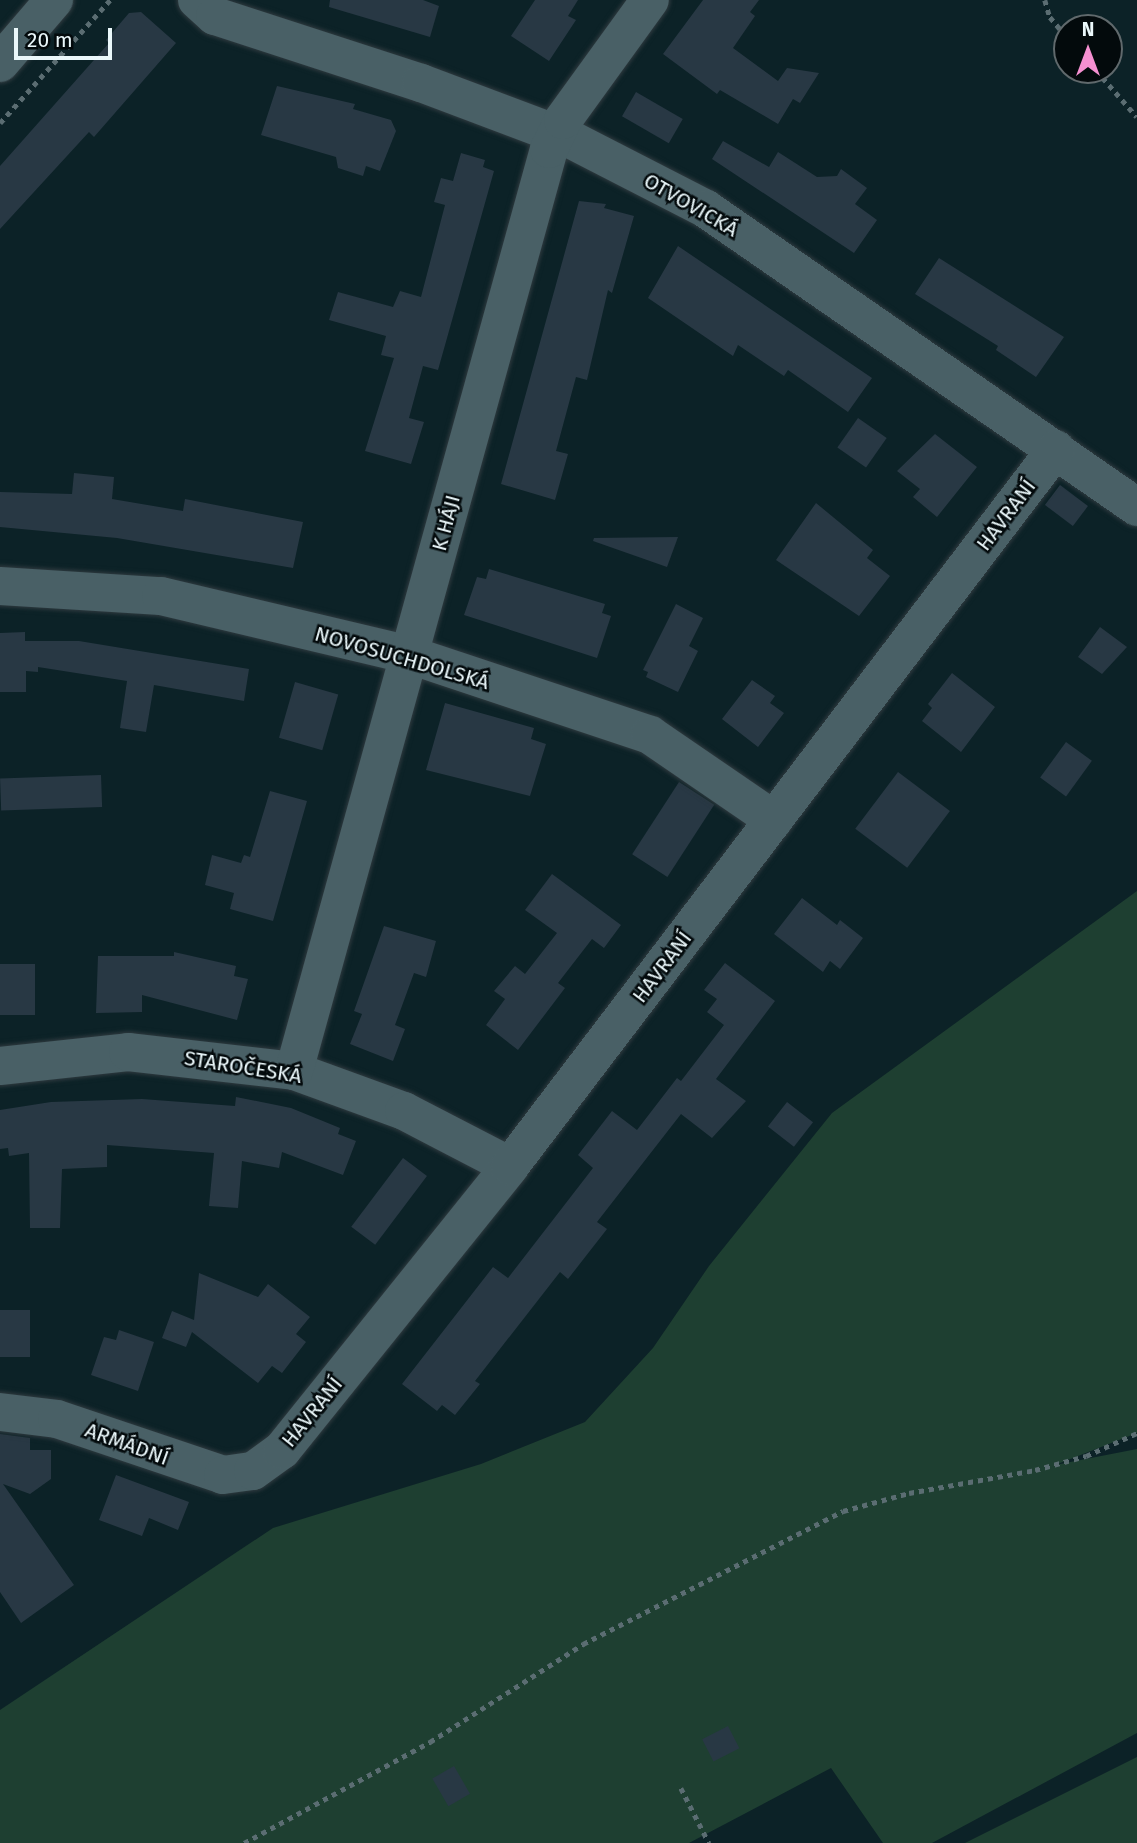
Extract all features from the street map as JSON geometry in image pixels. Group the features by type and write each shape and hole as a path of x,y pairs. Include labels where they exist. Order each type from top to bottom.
{"street":[{"path":"0,63 54,0"},
{"name":"OTVOVICKÁ","path":"197,0 215,16 421,83 555,133 706,209 1137,507"},
{"name":"K HÁJI","path":"294,1071 555,133 650,0"},
{"name":"HAVRANÍ","path":"253,1471 282,1450 510,1166 1056,449"},
{"name":"NOVOSUCHDOLSKÁ","path":"0,586 161,596 410,655 650,735 774,820"},
{"name":"STAROČESKÁ","path":"0,1066 128,1052 294,1071 404,1111 510,1166"},
{"name":"ARMÁDNÍ","path":"0,1412 57,1419 223,1475 253,1471"}],"path":[{"path":"0,123 110,0"},
{"path":"1045,0 1053,21"},
{"path":"1108,84 1137,117"},
{"path":"244,1843 430,1742 583,1644 843,1511 909,1493 1035,1469 1086,1456 1137,1433"},
{"path":"681,1788 709,1843"}],"green space":[{"path":"1137,891 1137,1433 1055,1465 1137,1449 1137,1733 932,1843 883,1843 831,1768 689,1843 0,1843 0,1710 273,1528 481,1464 585,1422 653,1348 709,1266 832,1113"},
{"path":"1137,1757 1137,1843 965,1843"}],"building":[{"path":"330,0 423,0 439,6 430,37 329,7"},
{"path":"535,0 578,0 568,16 576,20 549,61 511,36"},
{"path":"703,0 759,0 750,12 755,16 733,48 778,81 787,68 819,73 800,103 793,99 778,124 720,90 717,94 663,54"},
{"path":"141,12 176,43 94,137 89,132 0,229 0,166 109,43 106,40 129,13"},
{"path":"277,86 355,104 353,109 391,120 396,131 380,171 366,166 363,176 338,168 336,157 261,135"},
{"path":"636,92 683,119 669,143 622,116"},
{"path":"723,141 769,167 778,152 817,177 837,176 841,169 867,188 855,204 877,220 854,253 712,159"},
{"path":"461,153 485,160 483,167 494,171 438,370 423,366 409,418 424,422 411,464 365,451 394,358 381,355 386,336 329,320 338,292 393,307 400,291 421,297 445,205 434,202 441,178 453,181"},
{"path":"579,201 606,204 604,208 634,216 612,293 608,290 587,380 576,377 556,451 568,454 555,500 501,484"},
{"path":"678,246 872,378 848,412 788,370 784,376 738,345 733,356 648,298"},
{"path":"939,258 1064,337 1036,377 996,350 998,346 915,294"},
{"path":"858,418 887,438 866,468 837,447"},
{"path":"935,434 977,467 937,517 913,497 920,489 897,471"},
{"path":"74,473 114,477 112,499 183,511 185,499 303,522 293,568 117,538 0,527 0,492 72,494"},
{"path":"1060,485 1088,506 1073,526 1045,505"},
{"path":"816,503 873,550 867,558 890,576 859,616 776,560"},
{"path":"678,537 667,567 593,541 594,538"},
{"path":"489,569 605,604 602,613 611,616 597,658 464,615 477,577 486,579"},
{"path":"676,604 703,618 689,646 698,651 678,692 646,677 648,672 643,670"},
{"path":"1100,627 1127,647 1102,674 1078,657"},
{"path":"25,632 25,641 79,641 249,669 244,701 154,685 146,732 120,728 127,681 38,667 38,672 26,671 26,692 0,692 0,633"},
{"path":"952,673 995,707 961,752 922,721 932,708 928,704"},
{"path":"752,680 775,696 770,703 784,713 758,747 722,719"},
{"path":"295,682 338,694 322,750 279,738"},
{"path":"445,703 534,728 531,739 546,744 530,796 426,770"},
{"path":"1066,742 1092,761 1066,796 1040,778"},
{"path":"898,772 950,811 907,868 855,829"},
{"path":"101,775 102,807 1,811 0,779"},
{"path":"679,782 714,805 667,877 632,854"},
{"path":"270,791 307,801 273,921 230,909 234,893 205,885 212,855 241,863 244,855 250,857"},
{"path":"552,874 621,925 604,948 592,939 558,983 565,988 518,1050 486,1025 505,999 494,991 515,966 525,974 557,933 525,910"},
{"path":"802,898 837,925 840,920 863,938 840,969 830,961 823,972 774,934"},
{"path":"384,926 436,941 426,977 414,973 395,1025 405,1029 393,1061 350,1044 362,1014 354,1011"},
{"path":"174,952 236,966 234,976 248,979 237,1020 142,995 142,1012 96,1013 98,956 174,956"},
{"path":"725,963 775,1001 716,1079 746,1101 712,1138 681,1114 597,1222 607,1229 568,1279 560,1272 475,1381 480,1384 455,1415 442,1405 437,1411 402,1384 493,1267 508,1278 593,1168 578,1155 612,1111 637,1130 677,1078 681,1081 724,1025 707,1012 717,999 704,990"},
{"path":"0,964 35,964 35,1015 0,1015"},
{"path":"236,1097 291,1108 340,1128 338,1134 356,1141 343,1175 282,1152 279,1168 242,1161 238,1208 209,1206 214,1153 107,1145 107,1167 62,1169 60,1228 30,1228 29,1153 9,1156 8,1148 0,1149 0,1110 51,1102 142,1099 235,1106"},
{"path":"787,1102 813,1122 794,1147 768,1126"},
{"path":"403,1158 427,1176 375,1245 351,1227"},
{"path":"199,1273 258,1297 268,1284 310,1317 296,1334 306,1342 282,1373 272,1366 258,1383 192,1332 186,1347 162,1338 172,1311 194,1320"},
{"path":"0,1310 30,1310 30,1357 0,1357"},
{"path":"119,1330 154,1342 138,1391 91,1375 104,1337 116,1340"},
{"path":"0,1434 30,1438 30,1450 51,1450 51,1479 30,1494 3,1484 74,1585 21,1623 0,1592"},
{"path":"116,1475 189,1502 178,1530 149,1518 142,1536 99,1520"},
{"path":"728,1726 739,1748 714,1761 702,1739"},
{"path":"454,1766 470,1794 448,1806 432,1778"}]}
